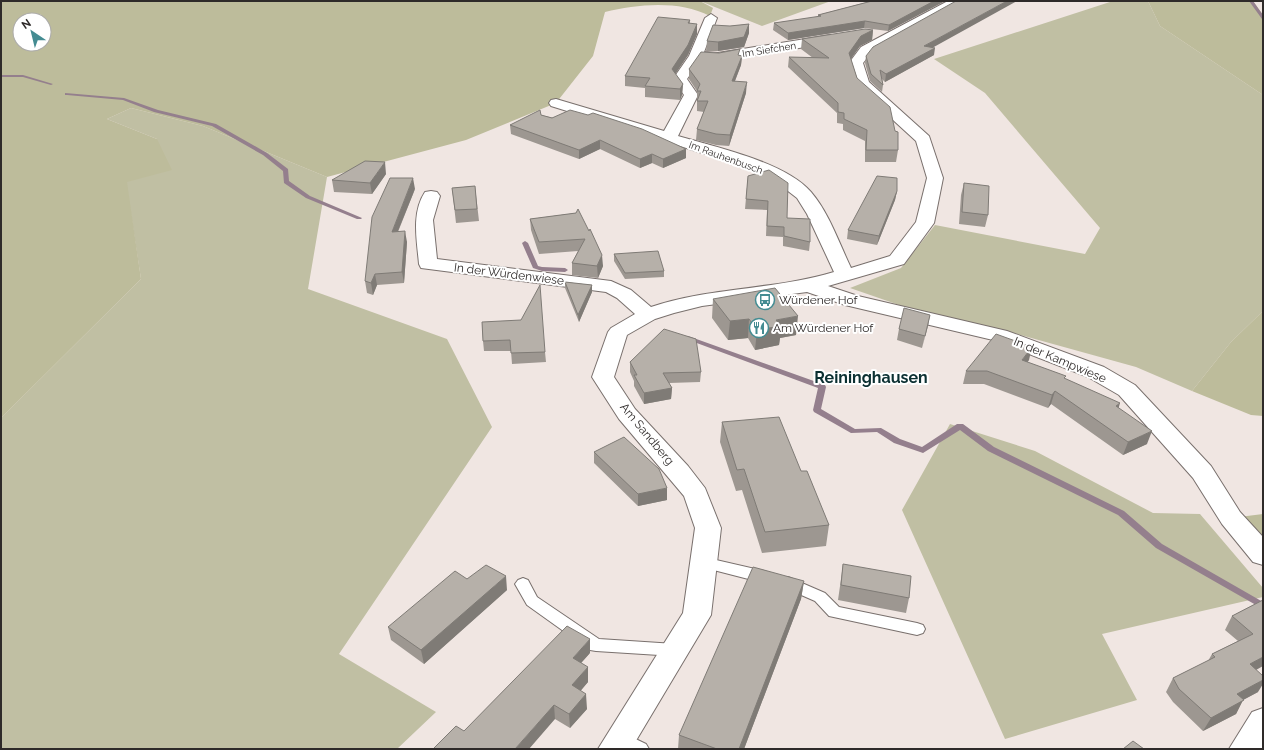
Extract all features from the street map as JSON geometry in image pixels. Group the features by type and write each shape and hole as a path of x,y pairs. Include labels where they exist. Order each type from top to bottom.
{"street":[{"name":"Am Sandberg","path":"617,744 697,615 708,528 696,494 679,472 626,414 603,377 618,332 648,315 668,308 702,300 808,286 897,260 925,223 935,178 923,139 862,84 856,63 880,35 957,1"},
{"path":"668,137 691,95 680,79 696,56 710,18"},
{"name":"Im Siefchen","path":"696,56 718,57 842,37"},
{"name":"Im Rauhenbusch","path":"556,103 747,162 781,177 804,194 816,214 845,276"},
{"name":"In der Würdenwiese","path":"431,196 424,220 428,264 611,287 624,294 648,315"},
{"name":"In der Kampwiese","path":"808,286 852,301 1000,335 1096,372 1127,390 1202,472 1231,518 1263,555"},
{"path":"1245,749 1263,722"}],"lane":[{"path":"703,562 796,585 820,597 834,612 917,629"},
{"path":"523,584 532,601 596,645 675,650"},
{"path":"617,744 640,749"}],"green space":[{"path":"1,1 700,1 713,8 710,16 685,8 658,5 631,7 605,12 593,56 556,103 466,140 327,177 203,126 131,108 107,119 157,139 172,170 127,182 141,279 1,418"},
{"path":"700,1 831,1 762,26"},
{"path":"1113,1 1148,1 1160,26 1263,95 1263,311 1231,342 1192,391 1136,367 1010,332 902,306 850,288 901,268 935,225 1085,254 1100,228 985,93 934,59"},
{"path":"1148,1 1253,1 1263,15 1263,95 1160,26"},
{"path":"131,108 203,126 327,177 308,289 447,339 492,427 339,654 436,712 397,749 1,749 1,418 141,279 126,182 157,139 107,119"},
{"path":"1263,311 1263,416 1251,415 1192,391 1231,342"},
{"path":"950,424 1035,451 1153,513 1200,514 1263,588 1263,597 1102,634 1137,700 1005,739 902,510"},
{"path":"1263,514 1263,555 1231,518"}],"building":[{"path":"872,1 934,1 889,25 865,21 788,33 774,23 821,16 818,15"},
{"path":"956,1 1007,1 924,46 935,48 886,74 880,70 883,85 871,74 866,56 873,47"},
{"path":"658,17 690,20 688,23 697,24 688,45 672,69 683,84 680,89 645,86 650,78 625,76"},
{"path":"749,24 744,37 718,42 707,41 713,25 730,26"},
{"path":"865,29 873,30 861,36 849,53 857,78 890,107 895,131 898,132 898,150 866,150 867,130 844,119 844,113 838,112 838,103 789,57 829,58 802,39"},
{"path":"740,49 738,55 742,56 732,81 747,82 730,135 716,134 697,129 708,101 697,101 701,91 697,91 700,84 689,69 701,52 719,53"},
{"path":"540,110 541,115 552,118 570,110 588,115 593,113 642,129 686,149 663,159 652,154 640,159 600,140 579,150 510,125"},
{"path":"365,161 385,162 370,183 332,180"},
{"path":"769,170 788,183 787,218 810,219 810,242 784,236 784,227 767,226 768,201 746,199 748,176"},
{"path":"877,176 897,178 897,191 879,236 848,230"},
{"path":"390,178 413,178 392,232 405,231 402,272 375,274 371,283 365,281 372,217"},
{"path":"964,183 989,186 988,215 962,212"},
{"path":"475,186 477,209 455,210 452,188"},
{"path":"578,209 589,231 590,229 602,255 597,266 572,263 585,239 539,242 530,219 576,213"},
{"path":"658,251 664,271 625,273 614,254"},
{"path":"565,282 592,285 578,315"},
{"path":"540,285 545,352 511,353 510,340 483,341 482,322 521,320"},
{"path":"775,288 798,316 776,320 781,326 757,330 749,319 730,321 713,299"},
{"path":"904,308 930,315 925,336 899,329"},
{"path":"664,329 696,339 701,372 663,373 672,388 644,393 634,375 637,375 630,362"},
{"path":"996,334 1032,347 1022,360 1066,376 1064,378 1120,403 1116,406 1152,431 1128,442 1055,391 1052,395 987,371 966,371"},
{"path":"779,417 801,471 807,471 829,525 765,532 744,469 737,470 722,422"},
{"path":"624,437 659,469 667,488 638,494 594,452"},
{"path":"843,564 911,576 909,598 841,585"},
{"path":"486,565 506,576 421,650 388,627 455,571 467,579"},
{"path":"753,567 804,581 739,749 717,749 679,735"},
{"path":"1263,600 1263,657 1250,664 1263,676 1263,680 1237,694 1244,700 1211,718 1179,689 1173,678 1215,657 1212,654 1253,634 1232,616"},
{"path":"567,626 590,639 573,658 588,667 572,685 586,694 569,714 554,705 515,749 433,749 456,726 464,731"},
{"path":"1133,741 1144,749 1123,749"}],"waterway":[{"path":"1251,1 1263,18"},
{"path":"1,76 23,76 51,84"},
{"path":"67,94 124,99 156,111 214,125 265,154 286,170 286,182 308,197 359,218"},
{"path":"525,243 535,267 542,269 565,270"},
{"path":"688,338 822,387 817,410 854,431 878,430 897,441 923,450 960,426 991,449 1121,513 1159,546 1263,606"}],"place":[{"name":"Würdener Hof","path":"765,300"},
{"name":"Am Würdener Hof","path":"759,328"}],"district":[{"name":"Reininghausen","path":"871,377"}]}
